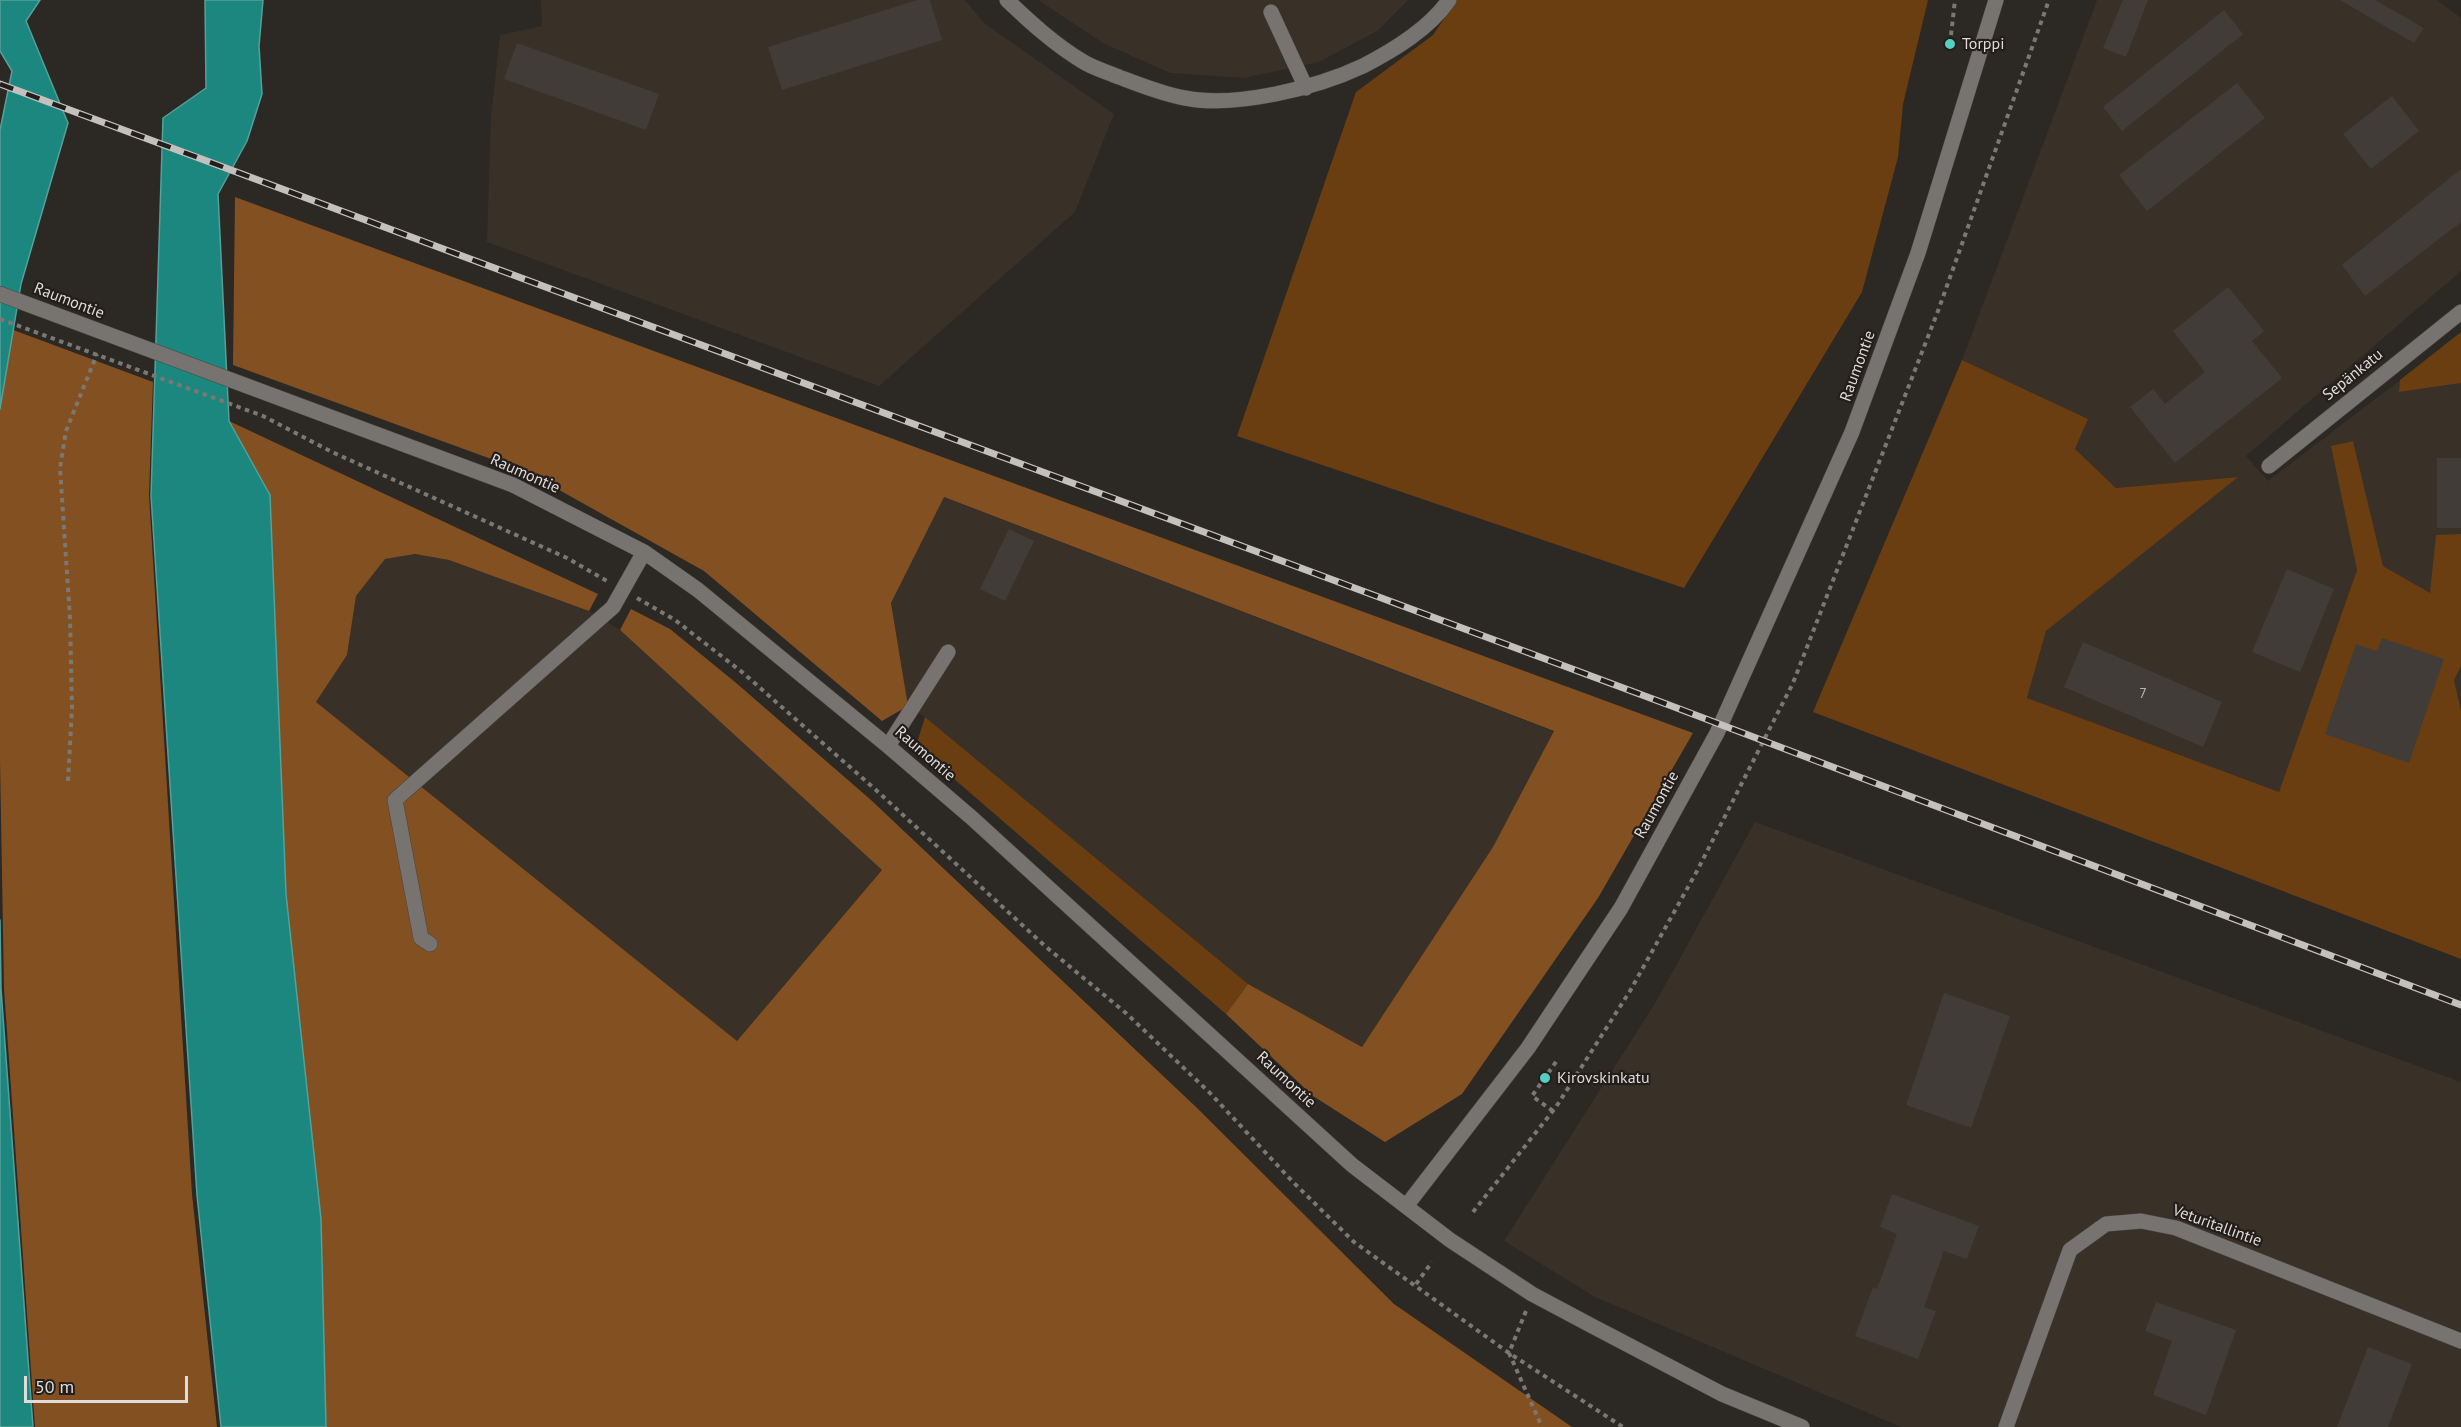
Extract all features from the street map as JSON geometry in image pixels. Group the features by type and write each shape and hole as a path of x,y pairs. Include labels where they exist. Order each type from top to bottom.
{"street":[{"path":"1007,0 1028,20 1083,62 1149,89 1186,99 1222,100 1306,88 1342,76 1382,56 1438,16 1449,0"},
{"name":"Raumontie","path":"0,294 513,485 644,552 698,590 888,746 998,842 1352,1164 1407,1205 1528,1048 1621,908 1717,733 1852,432 1918,253 1996,0"},
{"path":"1271,12 1306,88"},
{"name":"Sepänkatu","path":"2269,466 2461,312"},
{"path":"430,944 421,938 395,800 613,608 644,552"},
{"path":"888,746 948,652"},
{"path":"1407,1205 1450,1240 1532,1294 1722,1394 1802,1427"},
{"name":"Veturitallintie","path":"2006,1427 2070,1250 2106,1224 2141,1221 2176,1228 2461,1341"}],"path":[{"path":"1950,44 1955,0"},
{"path":"1473,1212 1553,1111 1630,991 1697,871 1793,683 1938,311 2049,0"},
{"path":"0,319 263,416 306,440 567,558 675,620 751,680 876,790 1045,946 1128,1014 1209,1092 1293,1182 1354,1242 1416,1284 1509,1353 1623,1427"},
{"path":"68,781 72,697 70,618 60,468 66,431 105,334"},
{"path":"1553,1111 1532,1096 1558,1059"},
{"path":"1416,1284 1432,1262"},
{"path":"1532,1294 1509,1353 1542,1427"}],"shaded area":[{"path":"541,0 965,0 984,23 1114,114 1075,212 879,386 487,242 491,116 500,35 542,26"},
{"path":"1038,0 1408,0 1377,31 1319,62 1244,78 1170,73 1103,43"},
{"path":"1457,0 1928,0 1903,104 1898,157 1862,292 1684,588 1237,436 1356,92 1433,35"},
{"path":"2097,0 2437,0 2461,18 2461,271 2246,456 2268,481 2400,380 2400,392 2461,383 2461,534 2436,536 2431,594 2383,566 2353,441 2332,446 2357,570 2279,792 2027,698 2046,631 2237,477 2116,488 2075,449 2088,419 1962,360"},
{"path":"235,197 1693,733 1598,898 1462,1094 1385,1142 1313,1096 1226,1014 1248,984 1362,1047 1493,847 1554,731 944,497 891,603 908,706 882,721 704,571 527,472 233,365"},
{"path":"0,325 153,382 149,495 192,1194 217,1427 35,1427 4,989 0,760"},
{"path":"2461,332 2461,383 2399,392 2400,380"},
{"path":"1962,360 2088,419 2075,449 2116,488 2238,477 2046,631 2027,698 2279,792 2357,570 2331,446 2353,441 2383,566 2430,593 2436,535 2461,534 2461,666 2454,680 2461,711 2461,959 1813,712"},
{"path":"229,421 598,594 589,611 449,560 415,554 385,559 356,596 347,655 316,702 737,1041 882,870 620,630 631,609 670,629 871,800 1196,1107 1394,1304 1572,1427 326,1427 321,1219 286,894"},
{"path":"943,497 1555,732 1493,847 1362,1047 1248,984 925,717 908,706 891,603"},
{"path":"415,554 449,560 589,611 620,630 882,870 737,1041 316,702 347,655 356,596 385,559"},
{"path":"2461,666 2461,711 2454,680"},
{"path":"925,717 1248,984 1226,1014 916,746"},
{"path":"1755,822 2461,1082 2461,1427 1901,1427 1595,1297 1504,1241 1657,1000"}],"water":[{"path":"0,0 40,0 26,21 68,123 21,284 0,409 0,130 12,71 0,51"},
{"path":"205,0 263,0 259,46 262,94 247,141 218,194 229,421 270,495 286,894 321,1219 326,1427 221,1427 197,1195 151,496 163,118 206,88"},
{"path":"0,920 1,989 33,1427 0,1427"}],"building":[{"path":"917,0 930,0 942,40 782,90 768,47"},
{"path":"2123,0 2148,0 2126,57 2103,48"},
{"path":"2340,0 2375,0 2424,28 2414,43"},
{"path":"2224,10 2243,34 2122,131 2103,107"},
{"path":"517,43 659,94 646,130 504,79"},
{"path":"2237,83 2265,118 2147,211 2119,175"},
{"path":"2392,96 2419,131 2371,169 2343,134"},
{"path":"2461,169 2461,222 2365,296 2342,265"},
{"path":"2228,287 2264,331 2252,341 2282,378 2175,463 2130,407 2153,389 2165,404 2205,372 2173,331"},
{"path":"2437,458 2461,458 2461,528 2437,528"},
{"path":"1009,529 1034,541 1005,601 980,589"},
{"path":"2287,569 2334,589 2300,672 2252,652"},
{"path":"2382,638 2444,659 2409,763 2325,734 2356,644 2377,651"},
{"path":"2083,642 2222,702 2203,747 2064,687"},
{"path":"1944,993 2010,1016 1971,1128 1906,1105"},
{"path":"1892,1194 1979,1226 1967,1259 1944,1251 1924,1307 1936,1311 1918,1359 1855,1336 1873,1287 1877,1289 1897,1234 1880,1227"},
{"path":"2156,1302 2236,1330 2206,1415 2153,1395 2172,1341 2145,1331"},
{"path":"2368,1347 2412,1364 2388,1427 2337,1427"}],"railway":[{"path":"0,84 1669,705 2461,1005"}],"place":[{"name":"Torppi","path":"1950,44"},
{"name":"Kirovskinkatu","path":"1545,1078"}]}
